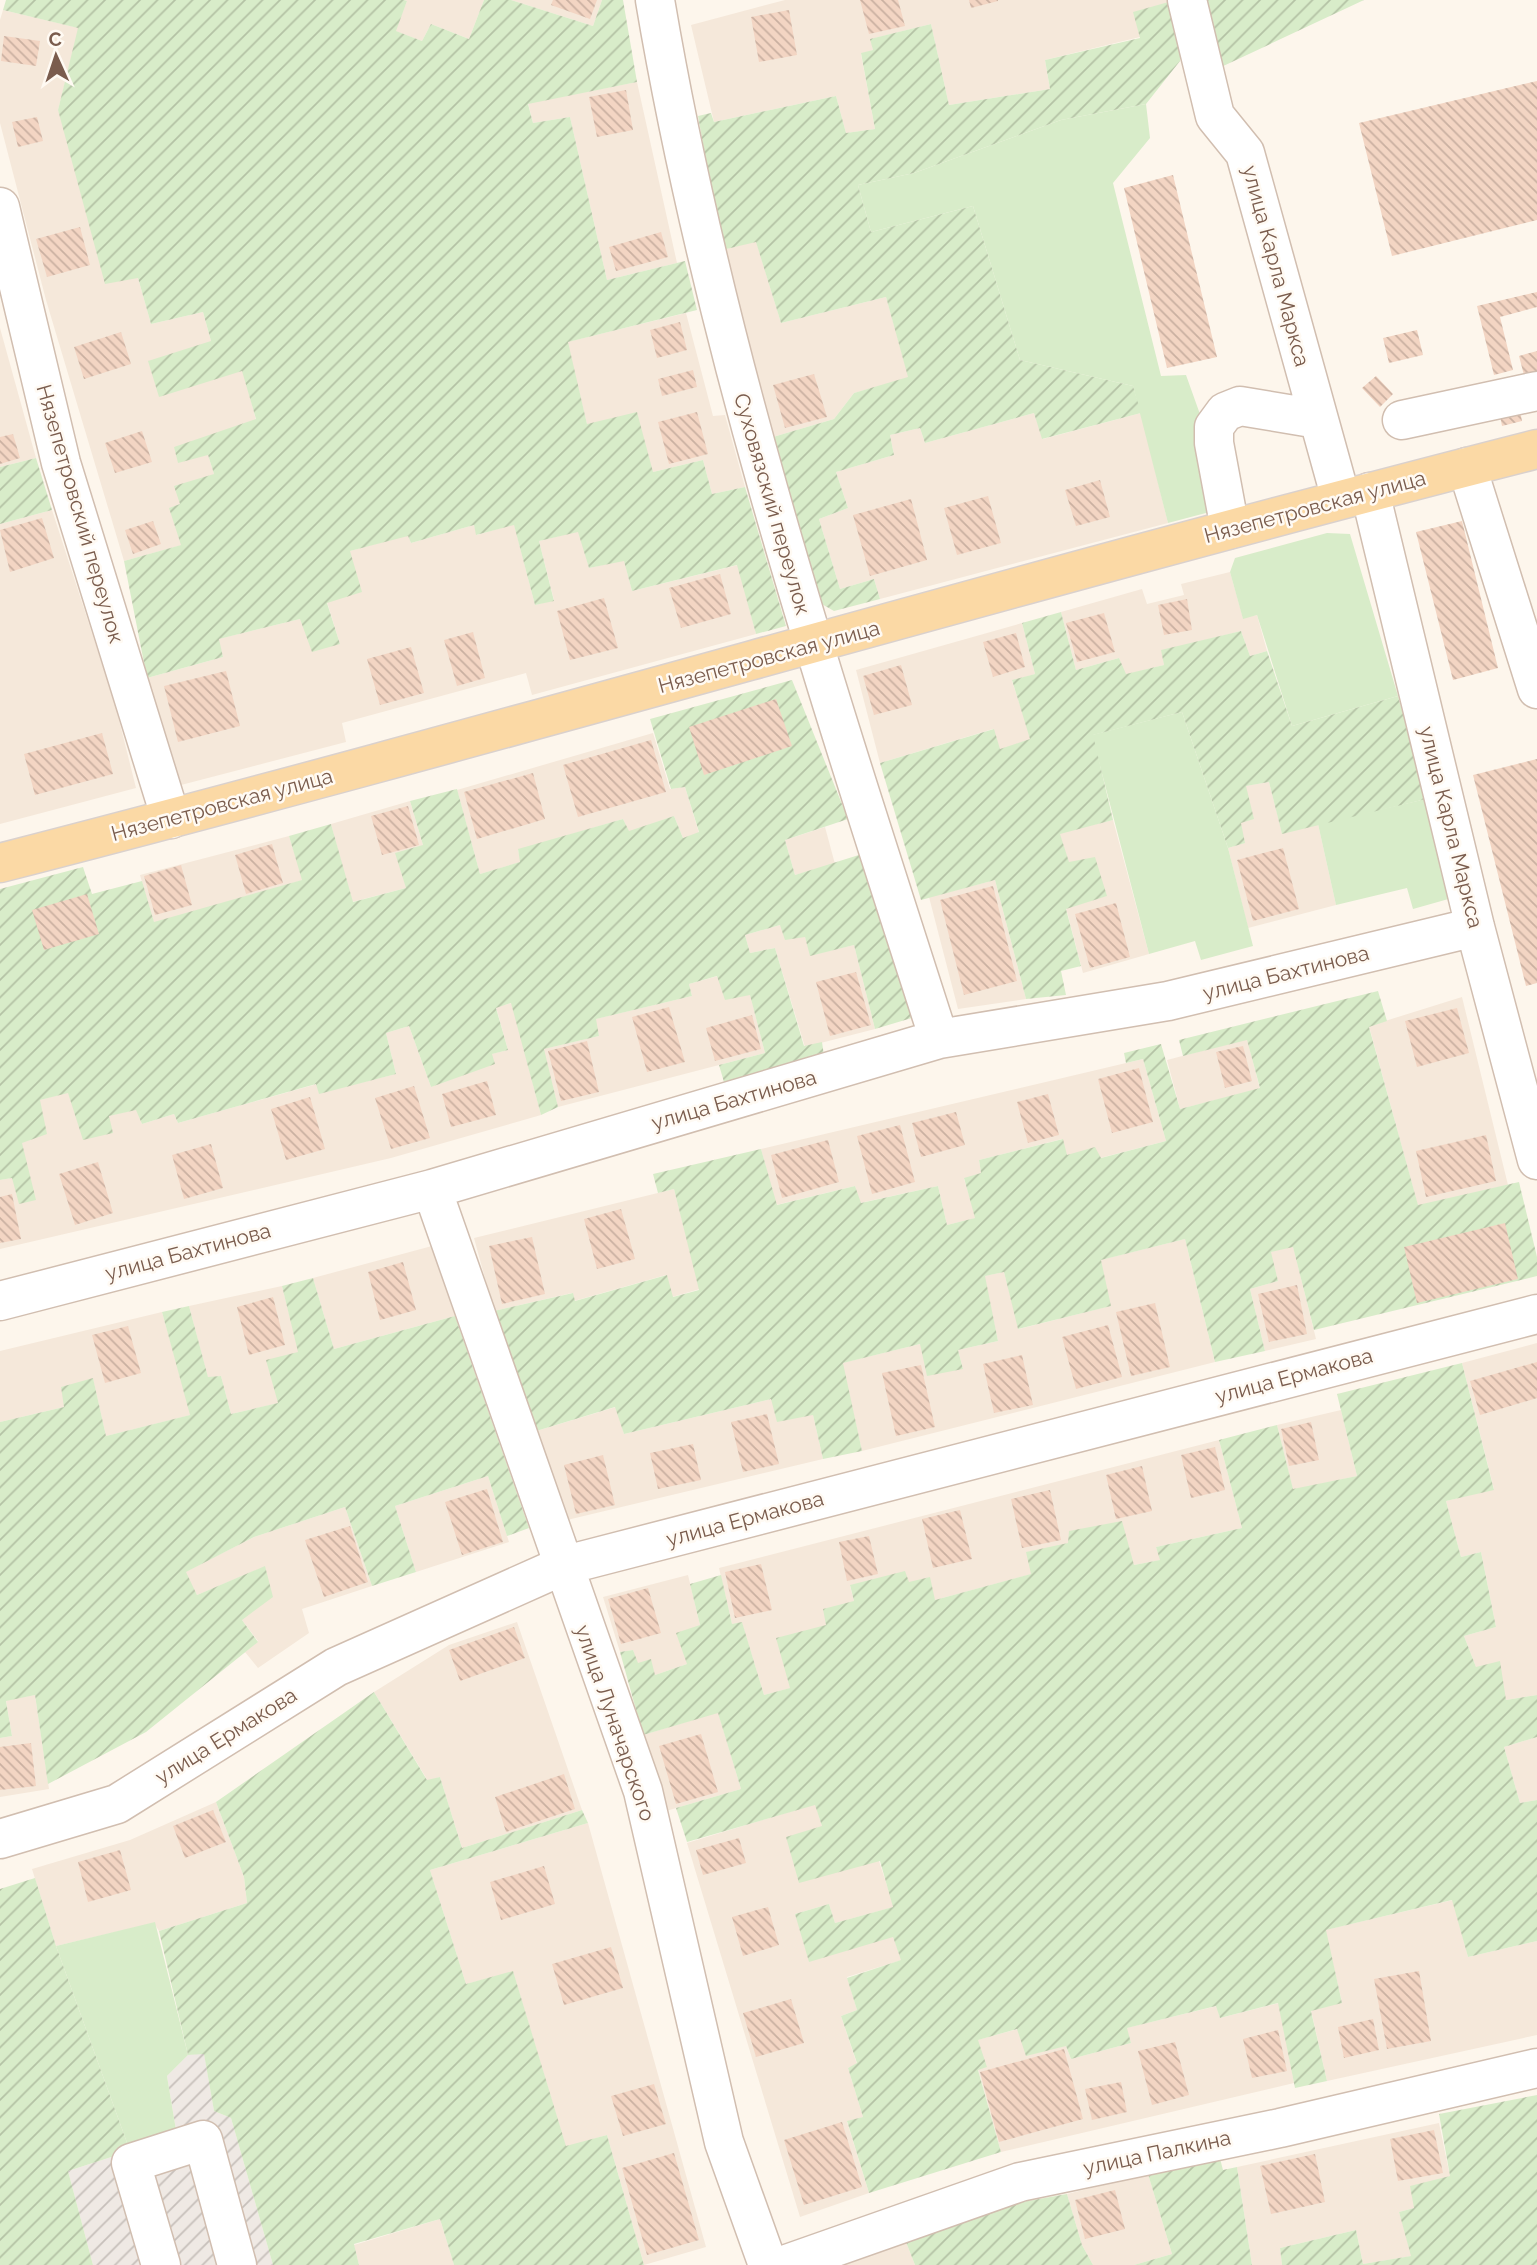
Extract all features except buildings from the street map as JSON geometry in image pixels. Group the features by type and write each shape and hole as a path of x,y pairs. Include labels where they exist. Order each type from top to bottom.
{"main road":[{"name":"Нязепетровская улица","path":"0,863 812,646 1230,529 1537,449"}],"street":[{"name":"Суховязский переулок","path":"655,0 736,378 812,646 939,1039"},
{"name":"улица Карла Маркса","path":"1187,0 1215,116 1245,153 1318,419 1355,496 1537,1160"},
{"name":"Нязепетровский переулок","path":"0,207 61,463 172,819"},
{"path":"1402,420 1537,391"},
{"path":"1230,529 1214,443 1214,427 1225,412 1240,405 1318,419"},
{"path":"1467,467 1537,689"},
{"name":"улица Бахтинова","path":"0,1301 432,1189 939,1039 1168,1001 1475,927"},
{"name":"улица Луначарского","path":"432,1189 642,1791 724,2142 768,2265"},
{"name":"улица Ермакова","path":"0,1839 117,1804 335,1667 562,1566 1537,1314"},
{"name":"улица Палкина","path":"784,2265 1020,2182 1280,2128 1537,2068"},
{"path":"161,2265 131,2163 204,2140 237,2265"}],"shaded area":[{"path":"404,0 484,0 469,39 431,24 422,41 395,31 407,1"},
{"path":"511,0 602,0 593,26"},
{"path":"785,0 1172,0 1140,37 1045,60 1050,89 949,105 931,24 871,39 873,50 861,54 875,129 846,133 836,96 714,122 691,25"},
{"path":"3,10 79,28 58,110 138,278 151,324 203,312 211,341 159,396 243,370 256,420 208,455 214,474 180,504 170,508 182,545 124,561 46,300 0,123 0,20"},
{"path":"637,82 677,263 607,280 570,117 533,123 528,103"},
{"path":"756,241 781,323 886,297 909,378 854,393 834,419 773,437 722,250"},
{"path":"686,313 713,416 725,415 745,487 712,494 703,460 653,472 587,424 567,342"},
{"path":"0,328 36,458 0,467"},
{"path":"1034,413 1043,439 1141,413 1168,523 880,599 874,579 840,589 819,519 848,508 836,472 894,455 890,435 920,428 925,443"},
{"path":"52,510 115,704 136,788 0,824 0,524"},
{"path":"514,524 535,605 554,600 539,541 579,531 589,568 624,560 632,591 738,565 756,634 532,695 526,673 342,723 346,742 181,785 147,678 223,657 218,639 300,619 340,644 327,602 350,551 408,535 411,543 474,525 477,535"},
{"path":"1230,572 1243,618 1257,615 1267,651 1250,656 1241,631 1162,651 1164,665 1125,675 1119,658 1076,670 1061,612 1142,589 1147,604 1184,595 1181,584"},
{"path":"1022,623 1035,674 1012,681 1031,739 1000,750 993,729 880,763 856,670"},
{"path":"653,733 670,789 685,787 699,833 683,838 674,816 629,832 623,819 518,850 521,862 480,874 457,790"},
{"path":"1269,782 1282,833 1318,824 1336,905 1248,928 1228,848 1244,843 1240,822 1245,786"},
{"path":"410,801 423,845 406,888 352,902 331,824"},
{"path":"1113,820 1149,954 1083,973 1066,908 1106,896 1069,863 1059,833"},
{"path":"825,827 835,864 795,875 785,840"},
{"path":"289,836 303,880 154,923 140,875"},
{"path":"995,880 1026,999 958,1009 929,897"},
{"path":"780,925 805,937 811,955 854,945 875,1029 805,1047 775,948 750,953 745,935"},
{"path":"718,976 750,994 765,1053 558,1107 543,1049 599,1036 595,1019 692,996 689,984"},
{"path":"1462,997 1508,1185 1418,1206 1369,1026"},
{"path":"512,1003 541,1115 391,1158 0,1249 0,1180 12,1178 22,1143 40,1100 68,1092 108,1116 137,1109 142,1124 174,1114 178,1123 317,1084 319,1093 396,1074 386,1033 409,1026 431,1087 491,1054 508,1050 496,1007"},
{"path":"1247,1039 1260,1089 1180,1109 1167,1060"},
{"path":"1143,1059 1166,1141 1100,1158 1067,1156 1062,1139 979,1160 981,1173 964,1179 976,1218 947,1225 938,1186 860,1203 855,1186 776,1205 761,1149"},
{"path":"674,1189 700,1289 672,1297 666,1275 574,1301 572,1293 494,1311 474,1238"},
{"path":"1185,1239 1215,1362 862,1451 842,1363 920,1344 963,1369 958,1350 998,1341 984,1276 1004,1272 1019,1329 1110,1306 1100,1260"},
{"path":"432,1246 455,1316 334,1349 313,1278"},
{"path":"1293,1246 1316,1339 1265,1351 1250,1289 1278,1281 1270,1252"},
{"path":"282,1286 299,1353 279,1403 231,1414 221,1376 208,1378 189,1306"},
{"path":"162,1312 191,1415 106,1436 93,1379 64,1407 0,1422 0,1351"},
{"path":"1537,1343 1537,1695 1506,1700 1476,1667 1464,1636 1496,1627 1481,1552 1461,1557 1446,1501 1494,1489 1462,1363"},
{"path":"771,1399 813,1415 823,1459 567,1520 533,1432 616,1407 624,1434"},
{"path":"1341,1410 1357,1476 1293,1490 1277,1425"},
{"path":"1219,1440 1242,1528 1156,1547 1161,1560 1134,1565 1068,1543 1032,1574 935,1600 909,1582 850,1586 854,1601 827,1625 791,1688 764,1695 742,1623 732,1624 719,1568"},
{"path":"488,1476 509,1542 416,1572 395,1506"},
{"path":"345,1507 372,1586 302,1609 309,1633 258,1668 245,1652 258,1641 242,1620 264,1567 197,1595 185,1572 254,1537"},
{"path":"688,1575 700,1625 687,1664 655,1675 637,1663 633,1650 620,1652 603,1597"},
{"path":"517,1622 582,1810 462,1848 440,1777 428,1781 374,1692 449,1645"},
{"path":"35,1695 49,1789 0,1797 0,1738 12,1736 6,1700"},
{"path":"718,1712 741,1789 666,1811 643,1735"},
{"path":"1537,1737 1537,1800 1520,1803 1504,1747"},
{"path":"216,1802 244,1877 247,1903 159,1931 154,1923 56,1946 32,1869 130,1840"},
{"path":"815,1804 822,1826 879,1861 894,1907 835,1923 829,1904 795,1914 893,1937 902,1960 847,1977 857,2010 841,2016 857,2064 848,2068 863,2117 847,2122 869,2193 800,2217 687,1843"},
{"path":"588,1823 706,2247 644,2265 607,2135 566,2147 513,1972 466,1984 430,1870"},
{"path":"1453,1900 1468,1957 1537,1941 1537,2035 1327,2081 1311,2010 1342,2002 1325,1930"},
{"path":"1279,2003 1294,2083 1001,2152 978,2069 986,2067 977,2040 1018,2029 1066,2046 1071,2059 1131,2043 1126,2028 1217,2006 1220,2018"},
{"path":"204,2053 214,2111 231,2118 273,2265 93,2265 68,2171 177,2136 167,2076 188,2055"},
{"path":"1439,2123 1450,2176 1414,2208 1399,2212 1412,2256 1363,2264 1356,2230 1280,2248 1282,2265 1252,2265 1237,2167"},
{"path":"1148,2174 1172,2254 1134,2265 1093,2265 1082,2245 1067,2194"},
{"path":"440,2219 454,2265 359,2265 354,2245"},
{"path":"906,2242 915,2265 838,2265"}],"green space":[{"path":"6,0 404,0 407,1 396,31 422,41 431,24 469,39 484,0 511,0 593,26 602,0 623,0 637,82 528,104 533,123 570,117 607,280 685,261 697,310 568,342 587,424 637,412 653,472 703,460 712,494 745,487 786,626 756,634 737,565 632,591 624,561 589,568 578,532 539,541 554,601 535,605 514,525 476,535 474,525 411,543 408,536 350,551 362,592 327,603 340,644 312,652 300,619 219,639 223,657 147,678 124,561 181,545 169,508 180,504 174,486 214,474 208,455 178,463 174,447 256,419 242,371 159,397 148,361 211,341 203,312 151,324 138,278 105,284 58,110 78,28 3,10"},
{"path":"1206,0 1364,0 1219,68"},
{"path":"1172,1 1181,35 1180,61 1146,104 1061,120 914,173 858,185 871,232 973,206 1020,360 1133,386 1141,413 1042,439 1034,413 925,443 920,428 890,435 894,455 836,472 848,508 819,519 840,589 874,579 880,599 834,611 813,599 773,437 834,419 854,393 908,377 886,297 781,323 756,242 722,250 698,116 711,113 714,122 836,96 846,133 875,129 861,53 873,50 870,39 931,24 949,105 1050,89 1045,60 1140,38 1133,12"},
{"path":"1146,104 1150,138 1113,183 1161,376 1186,375 1206,431 1221,509 1168,523 1133,386 1020,360 973,206 871,232 858,185 914,173 1061,120"},
{"path":"36,458 52,510 0,524 0,467"},
{"path":"1327,533 1350,534 1398,696 1292,726 1257,615 1243,619 1230,572 1235,558"},
{"path":"1061,612 1076,670 1119,658 1126,674 1164,665 1161,650 1241,631 1250,656 1267,651 1292,726 1398,696 1426,799 1282,834 1269,782 1246,786 1254,819 1241,823 1245,843 1228,848 1182,712 1093,735 1113,820 1060,834 1069,862 1095,857 1107,896 1066,909 1081,966 1061,971 1066,995 1026,999 995,880 921,900 880,763 994,729 1000,749 1030,739 1012,680 1035,674 1022,623"},
{"path":"792,680 848,819 785,840 795,875 862,854 915,1017 875,1029 854,945 810,956 805,937 785,940 780,925 745,935 750,953 775,948 804,1046 822,1042 824,1056 724,1082 719,1065 765,1053 750,995 725,1000 717,976 689,984 692,996 596,1019 599,1036 544,1049 558,1107 541,1115 511,1003 496,1008 508,1050 492,1054 495,1064 431,1087 409,1026 386,1033 396,1074 319,1094 316,1084 178,1123 174,1114 142,1124 136,1110 109,1116 113,1133 83,1140 68,1093 40,1100 47,1134 22,1143 36,1200 19,1204 12,1178 0,1180 0,889 83,867 92,894 142,881 154,922 302,880 289,836 331,824 353,902 406,888 395,853 423,845 410,801 457,789 480,874 520,862 518,849 623,819 629,831 674,816 683,838 699,832 685,787 671,789 650,719"},
{"path":"1182,712 1228,848 1253,946 1201,960 1195,941 1149,954 1092,735"},
{"path":"1426,799 1452,898 1413,909 1407,888 1336,905 1318,824"},
{"path":"1378,991 1387,1021 1369,1027 1418,1205 1519,1182 1537,1257 1537,1276 1314,1330 1293,1247 1271,1252 1278,1281 1250,1289 1265,1351 1215,1362 1185,1239 1101,1260 1111,1306 1018,1329 1004,1272 985,1276 998,1341 958,1350 963,1369 927,1376 920,1344 843,1363 862,1451 823,1459 813,1415 777,1422 771,1399 624,1434 615,1407 533,1432 494,1311 573,1293 575,1301 667,1275 673,1297 699,1290 674,1189 658,1193 653,1174 761,1149 777,1205 855,1186 861,1203 938,1186 947,1225 975,1218 964,1178 981,1173 979,1160 1063,1139 1067,1155 1095,1147 1101,1158 1166,1141 1143,1059 1126,1063 1124,1053 1161,1044 1180,1109 1260,1088 1247,1040 1183,1056 1179,1040"},
{"path":"313,1278 334,1349 455,1316 529,1528 507,1536 488,1476 395,1506 416,1572 372,1586 345,1507 254,1537 186,1572 197,1595 265,1566 273,1597 242,1620 258,1642 146,1732 48,1784 35,1695 6,1701 12,1736 0,1738 0,1422 64,1407 61,1387 93,1378 106,1436 190,1415 162,1312 189,1306 208,1377 221,1376 231,1414 278,1403 266,1360 298,1352 282,1286"},
{"path":"1462,1363 1494,1490 1446,1501 1461,1557 1481,1552 1496,1627 1464,1636 1476,1667 1500,1661 1506,1700 1537,1695 1537,1737 1504,1747 1520,1803 1537,1800 1537,1941 1468,1957 1452,1900 1326,1930 1342,2003 1311,2011 1327,2081 1295,2088 1278,2003 1220,2018 1216,2006 1127,2028 1131,2043 1071,2059 1066,2046 1026,2056 1017,2029 978,2040 987,2067 978,2070 1001,2152 869,2193 847,2121 863,2117 848,2068 857,2063 841,2016 857,2010 847,1978 901,1960 893,1937 809,1962 795,1914 829,1904 835,1923 893,1907 880,1861 799,1883 786,1837 822,1826 815,1805 687,1842 676,1808 741,1789 718,1713 643,1735 620,1652 633,1650 638,1663 651,1659 655,1675 687,1664 676,1633 700,1625 690,1584 721,1575 732,1624 742,1622 764,1695 790,1688 776,1638 826,1625 823,1609 854,1601 850,1585 905,1571 909,1582 930,1577 935,1600 1031,1574 1026,1552 1068,1543 1069,1531 1122,1521 1134,1565 1160,1560 1156,1547 1242,1528 1219,1440 1277,1425 1293,1489 1357,1476 1337,1394"},
{"path":"374,1692 427,1780 440,1777 462,1848 582,1810 588,1823 430,1870 466,1984 513,1971 566,2146 607,2135 644,2265 454,2265 440,2219 354,2244 359,2265 273,2265 231,2118 214,2111 204,2054 188,2055 159,1931 247,1903 244,1877 216,1802"},
{"path":"35,1878 56,1946 130,2151 68,2171 93,2265 0,2265 0,1889"},
{"path":"155,1922 188,2055 167,2076 177,2136 130,2151 56,1946"},
{"path":"1537,2095 1537,2265 1282,2265 1280,2248 1356,2230 1363,2264 1411,2256 1399,2212 1414,2208 1410,2186 1450,2176 1439,2114"},
{"path":"1218,2151 1223,2170 1237,2167 1252,2265 1134,2265 1172,2254 1148,2174"},
{"path":"1067,2194 1082,2245 1093,2265 915,2265 906,2242 1022,2202"}]}
